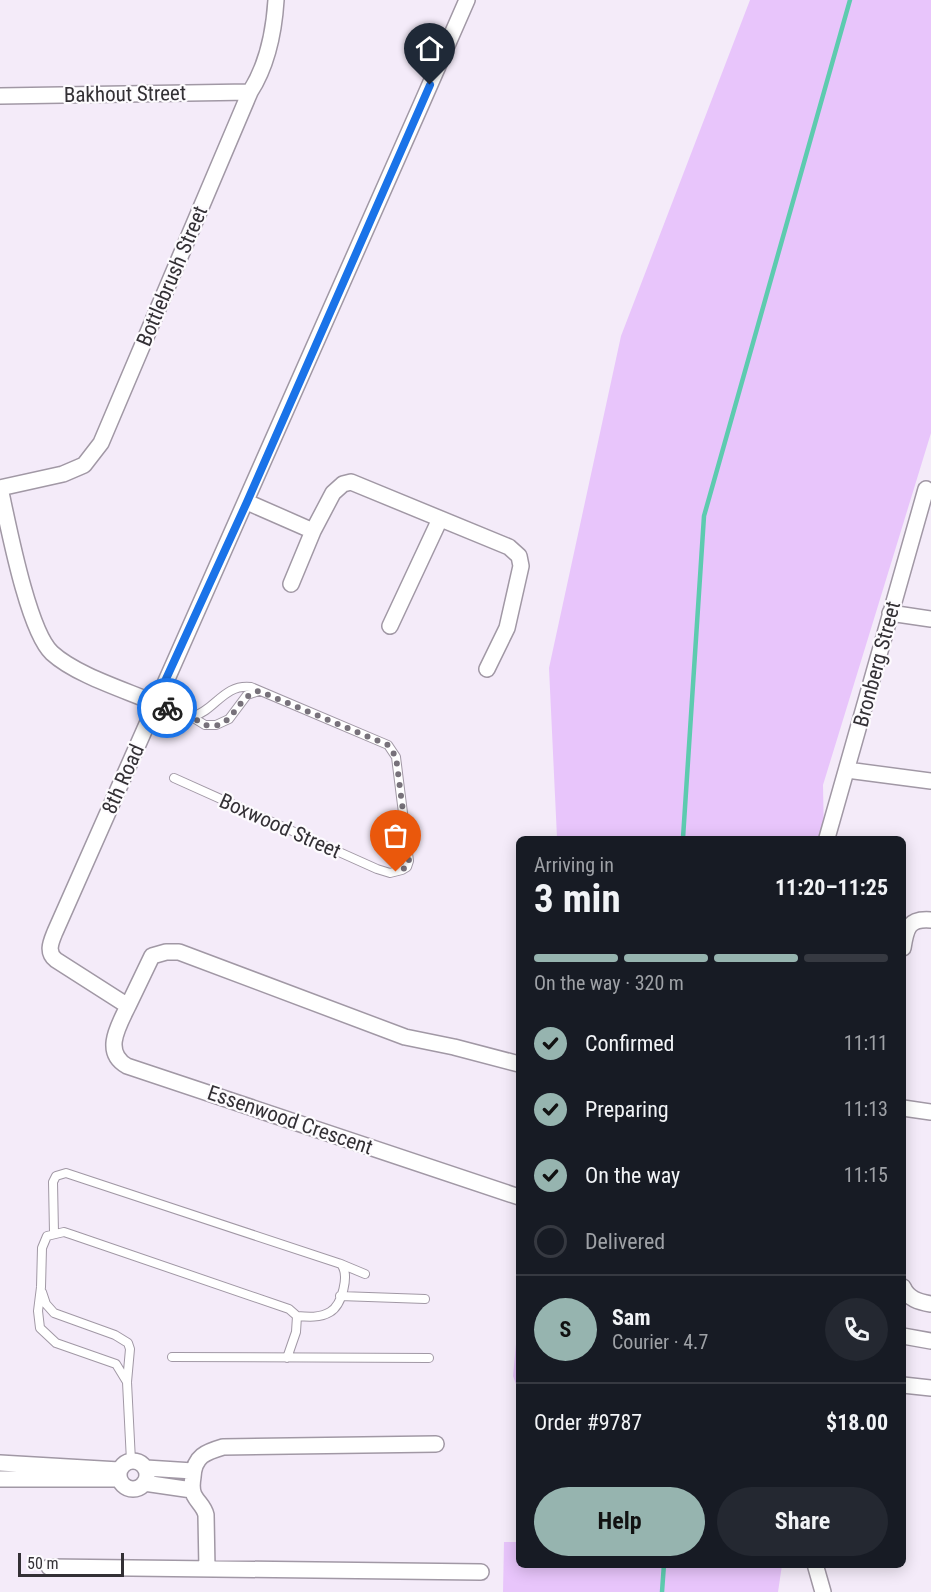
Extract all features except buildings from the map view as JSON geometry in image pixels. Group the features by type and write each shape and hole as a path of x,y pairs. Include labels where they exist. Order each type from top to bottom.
{"street":[{"name":"Bottlebrush Street","path":"0,488 63,474 84,465 98,448 250,92 257,82 275,24 276,0"},
{"name":"8th Road","path":"128,1006 52,956 50,945 467,0"},
{"name":"Bakhout Street","path":"0,96 250,92"},
{"path":"291,584 313,531 336,488 351,482 509,547 521,561 518,582 507,628 487,669"},
{"path":"0,488 20,574 45,646 70,666 155,703"},
{"name":"Bronberg Street","path":"828,836 926,489"},
{"path":"247,502 313,531"},
{"path":"390,626 440,519"},
{"path":"890,613 931,619"},
{"path":"847,770 931,781"},
{"path":"906,933 912,923 931,920"},
{"name":"Essenwood Crescent","path":"516,1063 405,1037 179,952 166,952 152,956 117,1030 114,1049 116,1057 127,1066 516,1196"},
{"path":"906,1108 931,1112"},
{"path":"906,1291 910,1297 931,1304"},
{"path":"906,1337 931,1341"},
{"path":"906,1385 931,1388"},
{"path":"207,1569 206,1515 192,1490 196,1460 205,1453 223,1447 436,1444"},
{"path":"0,1479 123,1470 138,1462 145,1476 192,1490"},
{"path":"0,1463 123,1470"},
{"path":"123,1470 127,1488 140,1487 145,1476"},
{"path":"145,1476 193,1471"},
{"path":"49,1567 481,1572"},
{"path":"816,1568 823,1592"}],"lane":[{"name":"Boxwood Street","path":"174,778 377,869 390,873 407,867 408,850 396,757 393,750 383,742 250,687 236,687 226,692 202,714 192,717"},
{"path":"155,703 192,717 206,725 224,723 247,694 259,691"},
{"path":"54,1233 52,1182 56,1176 66,1173 365,1274"},
{"path":"127,1382 116,1364 72,1349 48,1337 40,1328 38,1321 42,1248 47,1236 64,1232 292,1310 297,1316 296,1332 288,1358"},
{"path":"297,1316 312,1317 329,1313 334,1309 346,1274 341,1264"},
{"path":"41,1287 46,1304 54,1313 115,1335 128,1343 130,1358 123,1470"},
{"path":"340,1296 425,1299"},
{"path":"172,1358 429,1358"}],"shaded area":[{"path":"750,0 931,0 931,433 823,785 824,836 557,836 549,668 621,336"},
{"path":"516,1344 516,1384 513,1376"},
{"path":"504,1542 516,1542 516,1568 782,1568 778,1592 503,1592"}],"waterway":[{"path":"683,836 704,516 850,0"},
{"path":"662,1592 664,1568"}],"way so far":[{"path":"167,708 206,725 216,725 229,719 247,694 259,691 388,745 396,757 409,861 407,867 396,872"}],"route":[{"path":"167,708 155,703 247,502 430,85"}]}
